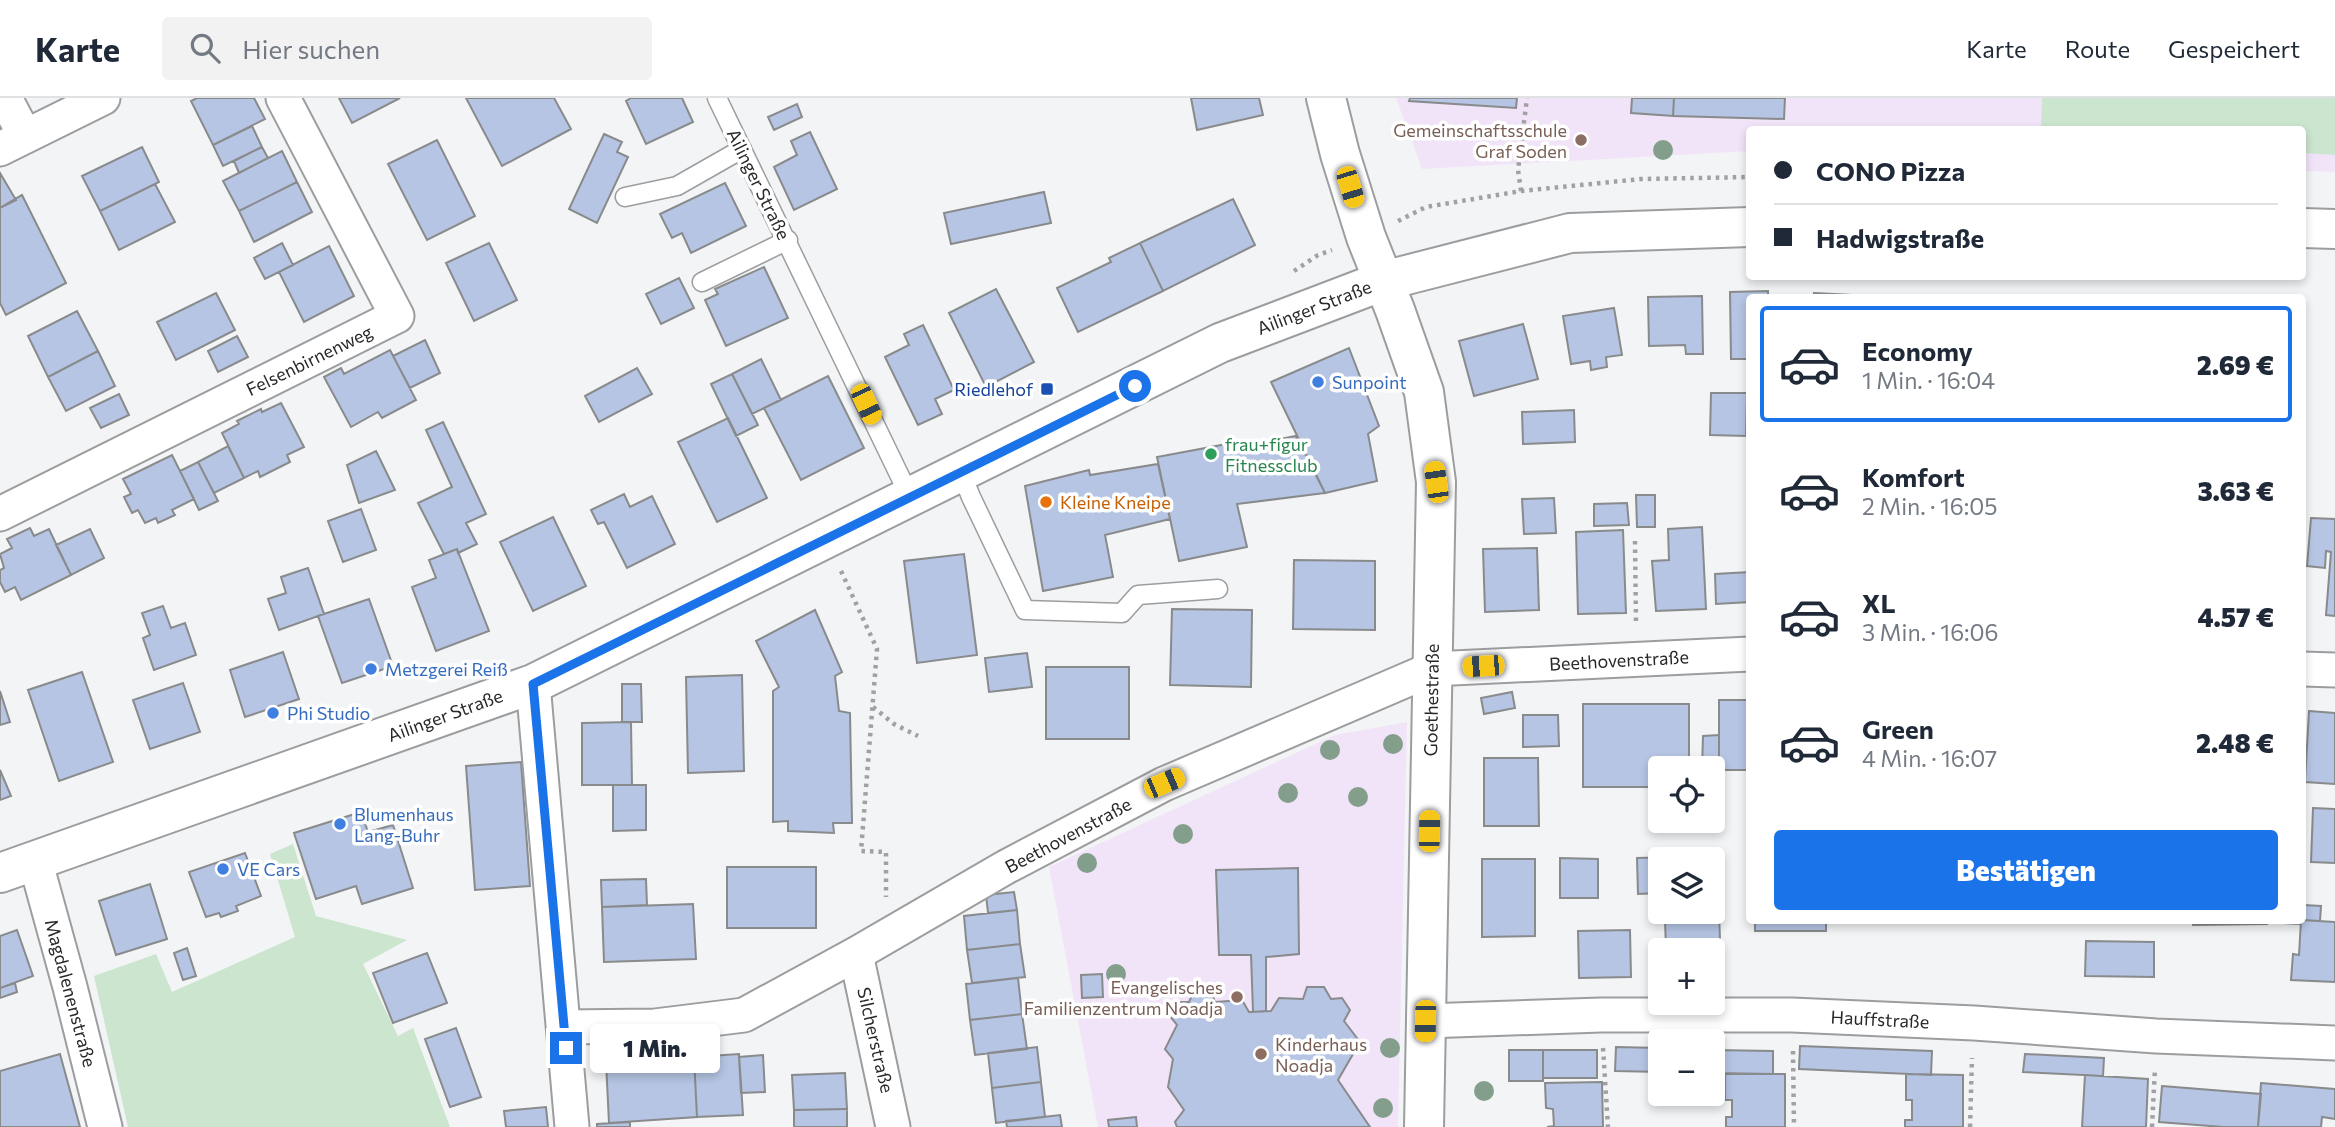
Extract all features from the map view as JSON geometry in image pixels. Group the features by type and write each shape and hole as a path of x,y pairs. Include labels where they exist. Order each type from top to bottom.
{"main road":[{"name":"Goethestraße","path":"1326,98 1363,229 1424,392 1436,482 1424,1127"},
{"name":"Ailinger Straße","path":"17,867 533,684 1220,343 1383,281 1570,233 1746,226"},
{"path":"2306,228 2335,229"}],"street":[{"path":"5,98 12,142 103,98"},
{"name":"Felsenbirnenweg","path":"0,514 397,316 283,98"},
{"name":"Beethovenstraße","path":"564,1027 655,1026 744,1014 856,954 1006,867 1164,783 1432,669 1746,654"},
{"path":"2306,669 2335,670"},
{"path":"533,684 572,1127"},
{"name":"Magdalenenstraße","path":"17,867 73,996 105,1127"},
{"name":"Silcherstraße","path":"856,954 893,1127"},
{"name":"Hauffstraße","path":"1425,1021 1601,1014 1792,1015 1974,1023 2156,1036 2335,1043"}],"lane":[{"name":"Ailinger Straße","path":"717,98 910,497"},
{"path":"625,197 677,186 742,149"},
{"path":"702,282 788,240"},
{"path":"961,472 1025,610 1122,613 1138,595 1217,589"}],"path":[{"path":"1521,191 1518,170 1528,98"},
{"path":"1426,207 1521,191 1641,179 1746,177"},
{"path":"1634,541 1637,659"},
{"path":"837,563 877,649 861,851 886,852 886,909"},
{"path":"872,707 894,724 918,736"},
{"path":"1970,1127 1971,1068"},
{"path":"1793,1071 1794,1127"},
{"path":"1604,1072 1608,1127"},
{"path":"2152,1127 2155,1073"}],"shaded area":[{"name":"Gemeinschaftsschule Graf Soden","path":"1396,98 2335,98 2335,172 2306,171 2306,126 1746,126 1746,151 1422,169"},
{"name":"Evangelisches Familienzentrum Noadja","path":"1407,722 1398,1127 1098,1127 1049,867 1335,735"}],"green space":[{"path":"2042,98 2335,98 2335,155 2306,153 2306,126 2041,126"},
{"path":"293,844 316,916 407,940 363,964 398,1036 413,1028 450,1127 128,1127 94,976 156,954 172,992 295,937 270,854"}],"building":[{"path":"197,98 254,98 265,119 213,145 191,101"},
{"path":"339,98 400,98 352,123"},
{"path":"466,98 554,98 571,129 502,166"},
{"path":"631,98 682,98 693,122 646,144 626,101"},
{"path":"1191,98 1259,98 1263,115 1197,130"},
{"path":"1410,98 1517,98 1516,108 1409,101"},
{"path":"1632,98 1674,98 1673,116 1631,113"},
{"path":"1674,98 1785,98 1784,119 1673,116"},
{"path":"797,104 802,117 774,130 768,117"},
{"path":"252,126 262,147 223,166 213,145"},
{"path":"810,132 837,189 794,210 774,167 797,155 791,141"},
{"path":"604,134 622,142 617,152 628,157 597,223 569,209"},
{"path":"437,140 475,216 427,240 388,164"},
{"path":"142,147 159,182 100,211 82,176"},
{"path":"262,147 268,158 239,173 234,161"},
{"path":"282,151 297,182 239,211 223,181"},
{"path":"0,173 16,200 0,208"},
{"path":"297,182 312,212 254,242 239,211"},
{"path":"725,183 746,226 691,253 682,233 672,238 660,214"},
{"path":"155,184 175,222 119,250 100,211"},
{"path":"1044,192 1051,223 951,244 944,213"},
{"path":"22,195 66,283 6,315 0,303 0,208"},
{"path":"1233,199 1255,245 1163,291 1140,243"},
{"path":"282,243 293,265 265,279 254,258"},
{"path":"489,243 517,300 474,321 446,263"},
{"path":"1140,243 1163,291 1078,332 1057,288 1111,262 1109,258"},
{"path":"329,246 354,296 304,322 279,272"},
{"path":"764,267 788,318 726,346 705,300 718,294 715,289"},
{"path":"679,278 694,308 661,324 646,294"},
{"path":"996,289 1034,362 986,387 949,313"},
{"path":"1768,291 1768,294 1746,294 1746,359 1731,359 1730,292"},
{"path":"216,293 235,330 176,360 157,322"},
{"path":"1702,296 1703,354 1686,354 1685,345 1649,346 1648,297"},
{"path":"1614,308 1622,355 1606,357 1607,367 1591,370 1590,361 1571,364 1563,316"},
{"path":"77,311 98,351 48,377 28,336"},
{"path":"1523,324 1538,379 1474,396 1459,341"},
{"path":"923,325 954,390 935,399 942,414 918,425 885,357 909,345 904,334"},
{"path":"237,336 248,357 218,372 208,351"},
{"path":"425,340 440,373 410,388 393,356"},
{"path":"1349,348 1379,426 1368,434 1377,481 1325,493 1271,382"},
{"path":"390,350 416,400 382,418 378,412 351,427 324,377 341,368 344,374"},
{"path":"98,351 115,386 66,411 48,377"},
{"path":"761,359 781,400 752,414 732,374"},
{"path":"637,368 652,394 599,422 585,396"},
{"path":"732,374 758,425 736,436 711,384"},
{"path":"828,376 864,448 801,480 764,408"},
{"path":"1711,393 1746,393 1746,436 1710,435"},
{"path":"119,394 129,415 101,428 90,408"},
{"path":"281,403 304,447 287,455 290,462 260,477 258,471 244,478 222,433 239,424 237,421"},
{"path":"1574,410 1575,442 1523,444 1522,412"},
{"path":"728,418 767,498 717,522 678,442"},
{"path":"443,422 486,514 466,523 477,544 458,553 457,549 444,554 418,503 452,487 426,430"},
{"path":"1296,436 1325,493 1237,504 1247,547 1179,561 1157,457 1227,444 1229,449"},
{"path":"228,446 244,478 214,493 198,462"},
{"path":"376,451 395,490 359,503 347,465"},
{"path":"172,455 194,499 172,510 175,515 158,523 156,518 145,523 138,510 132,513 124,497 131,494 123,479"},
{"path":"198,462 218,501 199,510 180,471"},
{"path":"1158,464 1170,519 1105,535 1113,577 1043,591 1025,486 1089,470 1090,475"},
{"path":"624,494 630,507 652,496 675,544 627,568 604,522 598,524 591,510"},
{"path":"1636,495 1655,495 1655,527 1637,527"},
{"path":"1554,498 1556,533 1524,534 1522,499"},
{"path":"1627,503 1629,525 1594,526 1594,504"},
{"path":"361,509 376,550 343,562 328,521"},
{"path":"553,517 586,586 533,611 500,542"},
{"path":"2311,518 2335,519 2335,616 2326,615 2331,552 2326,551 2325,568 2307,566"},
{"path":"1702,527 1706,609 1656,611 1652,561 1669,560 1668,529"},
{"path":"30,528 34,536 49,529 71,575 21,600 15,587 5,592 0,582 0,570 4,568 0,554 12,548 7,539"},
{"path":"90,529 104,558 71,575 56,545"},
{"path":"1623,530 1626,613 1578,614 1576,532"},
{"path":"1537,548 1539,610 1485,612 1483,549"},
{"path":"457,549 489,631 436,651 412,587 436,578 429,560"},
{"path":"964,554 977,655 917,663 904,561"},
{"path":"1294,560 1375,561 1375,630 1293,629"},
{"path":"308,568 324,614 279,630 268,599 286,593 281,577"},
{"path":"1746,572 1746,602 1716,604 1715,574"},
{"path":"369,599 393,666 342,683 318,616"},
{"path":"163,606 171,628 185,623 196,655 154,670 143,638 150,635 142,613"},
{"path":"1172,609 1252,610 1251,687 1170,685"},
{"path":"815,610 842,672 835,676 839,711 850,713 852,823 833,823 834,833 788,831 788,821 773,822 773,691 779,687 756,641"},
{"path":"283,652 299,699 245,717 230,670"},
{"path":"1027,653 1032,687 989,692 985,658"},
{"path":"1046,667 1129,667 1129,739 1046,739"},
{"path":"82,672 113,762 59,781 28,690"},
{"path":"742,675 744,771 688,773 686,677"},
{"path":"183,683 200,732 150,749 133,700"},
{"path":"622,684 641,684 642,722 622,722"},
{"path":"0,691 10,722 0,725"},
{"path":"1512,692 1515,708 1484,714 1481,698"},
{"path":"1719,700 1746,700 1746,770 1725,770 1725,756 1719,756"},
{"path":"1583,704 1689,704 1689,756 1648,756 1648,787 1583,787"},
{"path":"2309,711 2335,713 2335,784 2306,782"},
{"path":"1523,715 1558,715 1559,746 1523,747"},
{"path":"631,722 632,785 582,785 582,723"},
{"path":"1719,735 1719,756 1702,756 1703,736"},
{"path":"1484,758 1538,758 1539,826 1484,826"},
{"path":"521,762 530,886 475,890 466,766"},
{"path":"0,770 11,796 0,800"},
{"path":"613,785 646,785 646,830 613,831"},
{"path":"2313,808 2335,809 2335,863 2311,862"},
{"path":"361,812 368,832 393,825 413,888 362,904 356,886 316,899 294,833"},
{"path":"245,853 261,896 236,906 238,911 221,917 219,913 206,917 189,872"},
{"path":"1560,858 1598,859 1598,898 1560,898"},
{"path":"1637,858 1648,858 1648,894 1638,894"},
{"path":"1482,859 1535,859 1535,936 1482,937"},
{"path":"727,867 816,867 816,928 727,928"},
{"path":"1298,868 1299,954 1266,957 1266,1011 1253,1012 1251,955 1219,955 1216,870"},
{"path":"646,879 647,905 602,907 601,880"},
{"path":"150,884 167,939 116,955 99,901"},
{"path":"1014,892 1017,910 988,913 986,895"},
{"path":"693,904 696,959 604,962 602,907"},
{"path":"2306,905 2321,906 2320,921 2306,920"},
{"path":"1017,910 1020,944 967,950 964,916"},
{"path":"2306,920 2335,922 2335,982 2291,980 2293,954 2299,955 2301,924 2306,924"},
{"path":"1665,924 1719,924 1720,938 1666,938"},
{"path":"1755,924 1826,924 1826,931 1755,931"},
{"path":"2193,924 2267,924 2193,925"},
{"path":"17,930 33,976 0,988 0,936"},
{"path":"1630,930 1631,977 1579,978 1578,931"},
{"path":"2086,941 2154,942 2154,977 2085,976"},
{"path":"1020,944 1025,977 972,983 967,950"},
{"path":"187,948 196,976 183,980 174,953"},
{"path":"427,953 447,1003 393,1023 373,973"},
{"path":"1102,974 1103,997 1082,998 1081,975"},
{"path":"1018,978 1022,1014 970,1020 966,984"},
{"path":"15,983 17,992 0,998 0,988"},
{"name":"Kinderhaus Noadja","path":"1307,987 1324,987 1331,999 1342,998 1350,1010 1344,1021 1360,1042 1338,1080 1370,1127 1177,1127 1175,1122 1184,1110 1168,1087 1173,1059 1165,1049 1177,1025 1169,1015 1173,1002 1189,1002 1194,991 1211,992 1215,1002 1242,1000 1249,1012 1271,1011 1279,998 1303,999"},
{"path":"1022,1014 1027,1049 975,1055 970,1020"},
{"path":"456,1028 481,1097 450,1107 425,1039"},
{"path":"1800,1046 1932,1051 1931,1075 1799,1069"},
{"path":"1037,1047 1041,1082 992,1088 988,1053"},
{"path":"1616,1047 1648,1048 1648,1072 1615,1071"},
{"path":"1509,1050 1543,1050 1543,1081 1509,1081"},
{"path":"1543,1050 1597,1050 1597,1078 1543,1078"},
{"path":"1725,1050 1773,1051 1773,1074 1725,1073"},
{"path":"60,1054 80,1127 0,1127 0,1071"},
{"path":"739,1054 743,1115 697,1117 694,1057"},
{"path":"2025,1054 2104,1058 2103,1076 2023,1072"},
{"path":"763,1055 765,1092 741,1093 739,1057"},
{"path":"694,1057 697,1117 609,1123 606,1062"},
{"path":"845,1073 847,1109 794,1110 792,1075"},
{"path":"1725,1074 1785,1074 1785,1127 1726,1127 1726,1117 1732,1117 1732,1100 1725,1100"},
{"path":"1906,1074 1963,1075 1963,1127 1905,1127 1905,1120 1912,1120 1912,1100 1906,1100"},
{"path":"2085,1075 2148,1079 2146,1127 2082,1127"},
{"path":"1041,1082 1045,1117 996,1123 992,1088"},
{"path":"1602,1082 1603,1127 1547,1127 1554,1126 1553,1109 1546,1108 1545,1083"},
{"path":"2261,1083 2335,1089 2335,1119 2322,1117 2321,1127 2258,1127"},
{"path":"2162,1086 2261,1094 2258,1127 2159,1122"},
{"path":"546,1107 548,1127 506,1127 504,1111"},
{"path":"847,1109 847,1127 794,1127 794,1110"},
{"path":"1060,1115 1062,1127 1007,1127 1006,1121"},
{"path":"1136,1117 1137,1127 1109,1127 1108,1120"},
{"path":"630,1122 630,1127 597,1127 597,1124"}],"place":[{"name":"Gemeinschaftsschule Graf Soden","path":"1581,140"},
{"name":"Sunpoint","path":"1318,382"},
{"name":"Riedlehof","path":"1047,389"},
{"name":"frau+figur Fitnessclub","path":"1211,454"},
{"name":"Kleine Kneipe","path":"1046,502"},
{"name":"Metzgerei Reiß","path":"371,669"},
{"name":"Phi Studio","path":"273,713"},
{"name":"Blumenhaus Lang-Buhr","path":"340,824"},
{"name":"VE Cars","path":"223,869"},
{"name":"Evangelisches Familienzentrum Noadja","path":"1237,997"},
{"name":"Kinderhaus Noadja","path":"1261,1054"}],"route":[{"path":"566,1048 533,684 1135,386"}]}
